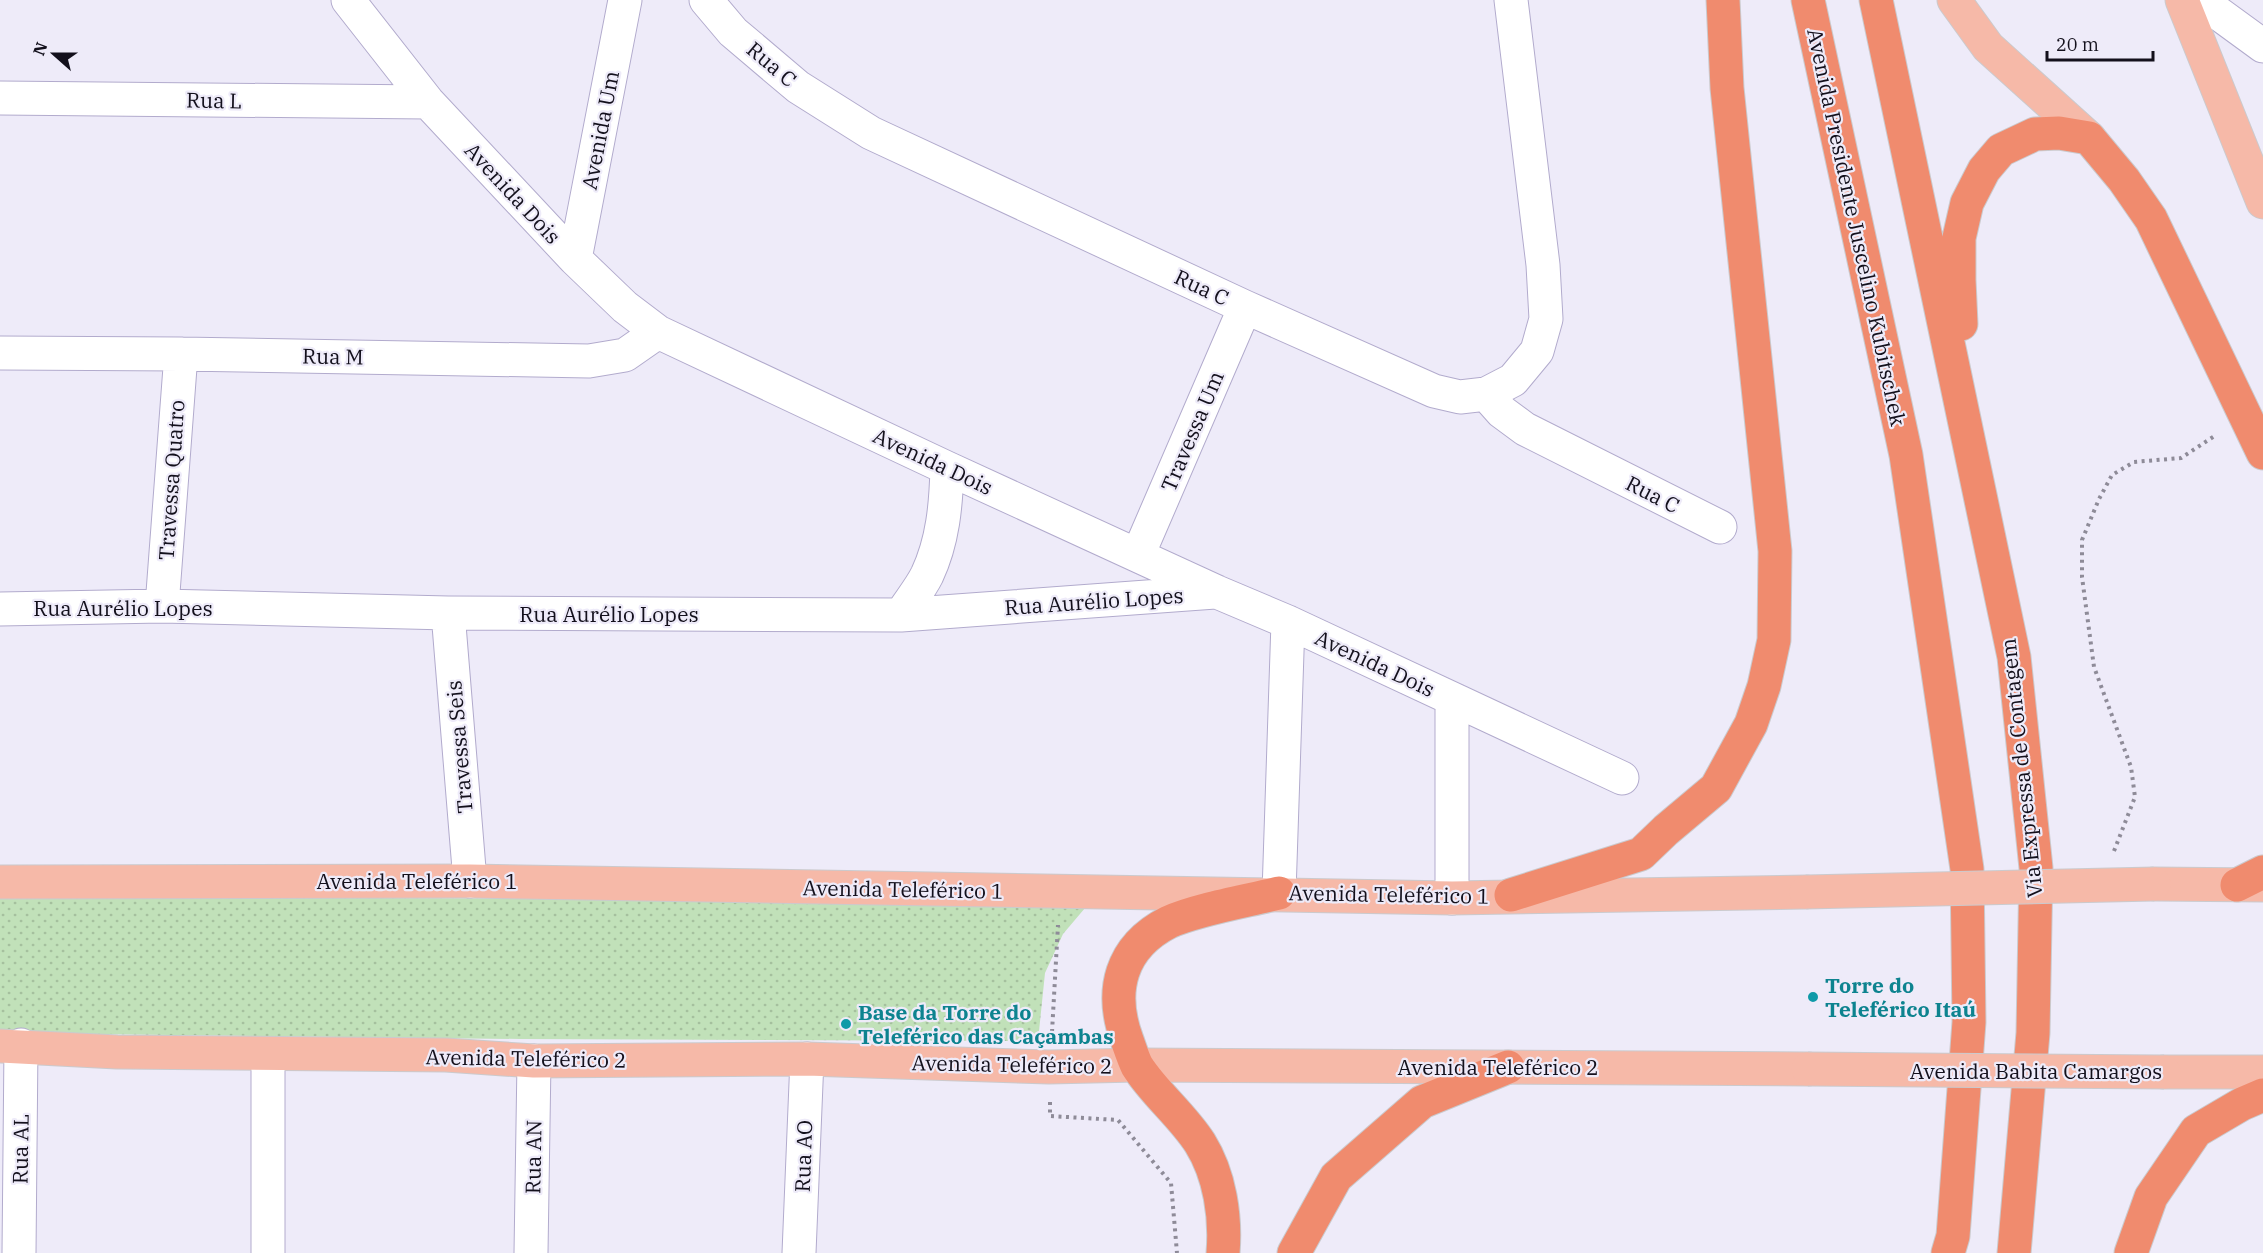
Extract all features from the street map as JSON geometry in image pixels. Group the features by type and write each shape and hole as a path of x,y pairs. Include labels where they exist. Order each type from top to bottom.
{"highway":[{"path":"1511,895 1641,854 1716,789 1751,723 1764,686 1774,640 1775,550 1727,88 1722,0"},
{"name":"Avenida Presidente Juscelino Kubitschek","path":"1809,0 1906,455 1967,868 1969,1022 1953,1236 1948,1253"},
{"path":"1876,0 1967,431"},
{"path":"1967,431 1959,280 1959,238 1967,203 1984,170 2001,150 2035,134 2059,133 2089,138 2124,180 2151,219 2263,453"},
{"name":"Via Expressa de Contagem","path":"1967,431 2013,657 2036,868 2033,1032 2014,1253"},
{"path":"1223,1253 1224,1240 1218,1182 1201,1144 1137,1065 1121,1023 1118,991 1127,958 1150,934 1171,921 1279,893"},
{"path":"1294,1253 1336,1177 1422,1102 1508,1067"},
{"path":"2131,1253 2151,1197 2196,1131 2242,1104 2263,1095"}],"main road":[{"path":"1954,0 1988,47 2089,138"},
{"path":"2182,0 2263,202"},
{"name":"Avenida Teleférico 1","path":"0,882 470,880 1061,892 1279,893 1452,898 2255,881"},
{"name":"Avenida Teleférico 2","path":"11,1046 117,1052 446,1055 534,1061 807,1059 1049,1067 1137,1065 1808,1069"},
{"name":"Avenida Babita Camargos","path":"1808,1069 2263,1072"}],"street":[{"name":"Avenida Dois","path":"348,0 428,102 575,259 625,307 658,332 947,468 1217,592 1288,622 1622,778"},
{"name":"Avenida Um","path":"575,259 625,0"},
{"name":"Rua C","path":"706,0 733,32 798,87 871,133 1245,308 1434,391 1460,397 1486,394 1502,412 1525,429 1720,527"},
{"path":"1486,394 1513,380 1537,351 1546,319 1543,265 1511,0"},
{"path":"2200,0 2263,46"},
{"name":"Rua L","path":"0,98 428,102"},
{"name":"Travessa Um","path":"1138,555 1245,308"},
{"name":"Rua M","path":"0,353 589,361 625,355 658,332"},
{"name":"Travessa Quatro","path":"162,606 181,354"},
{"path":"901,615 926,576 939,545 946,505 947,468"},
{"name":"Rua Aurélio Lopes","path":"0,609 162,606 448,613 901,615 1217,592"},
{"name":"Travessa Seis","path":"448,613 470,880"},
{"path":"1279,893 1288,622"},
{"path":"1452,699 1452,898"},
{"name":"Rua AL","path":"11,1046 19,1253"},
{"path":"268,1055 268,1253"},
{"name":"Rua AO","path":"799,1253 807,1059"},
{"name":"Rua AN","path":"531,1253 534,1061"}],"path":[{"path":"2112,856 2135,797 2131,767 2094,667 2082,578 2082,540 2099,498 2112,475 2134,462 2181,458 2211,439 2243,410"},
{"path":"1061,892 1049,1067 1050,1116 1118,1120 1171,1183 1177,1253"}],"green space":[{"path":"0,895 1091,901 1063,934 1045,973 1038,1041 520,1039 0,1033"}],"place":[{"name":"Torre do Teleférico Itaú","path":"1813,997"},
{"name":"Base da Torre do Teleférico das Caçambas","path":"846,1024"}]}
